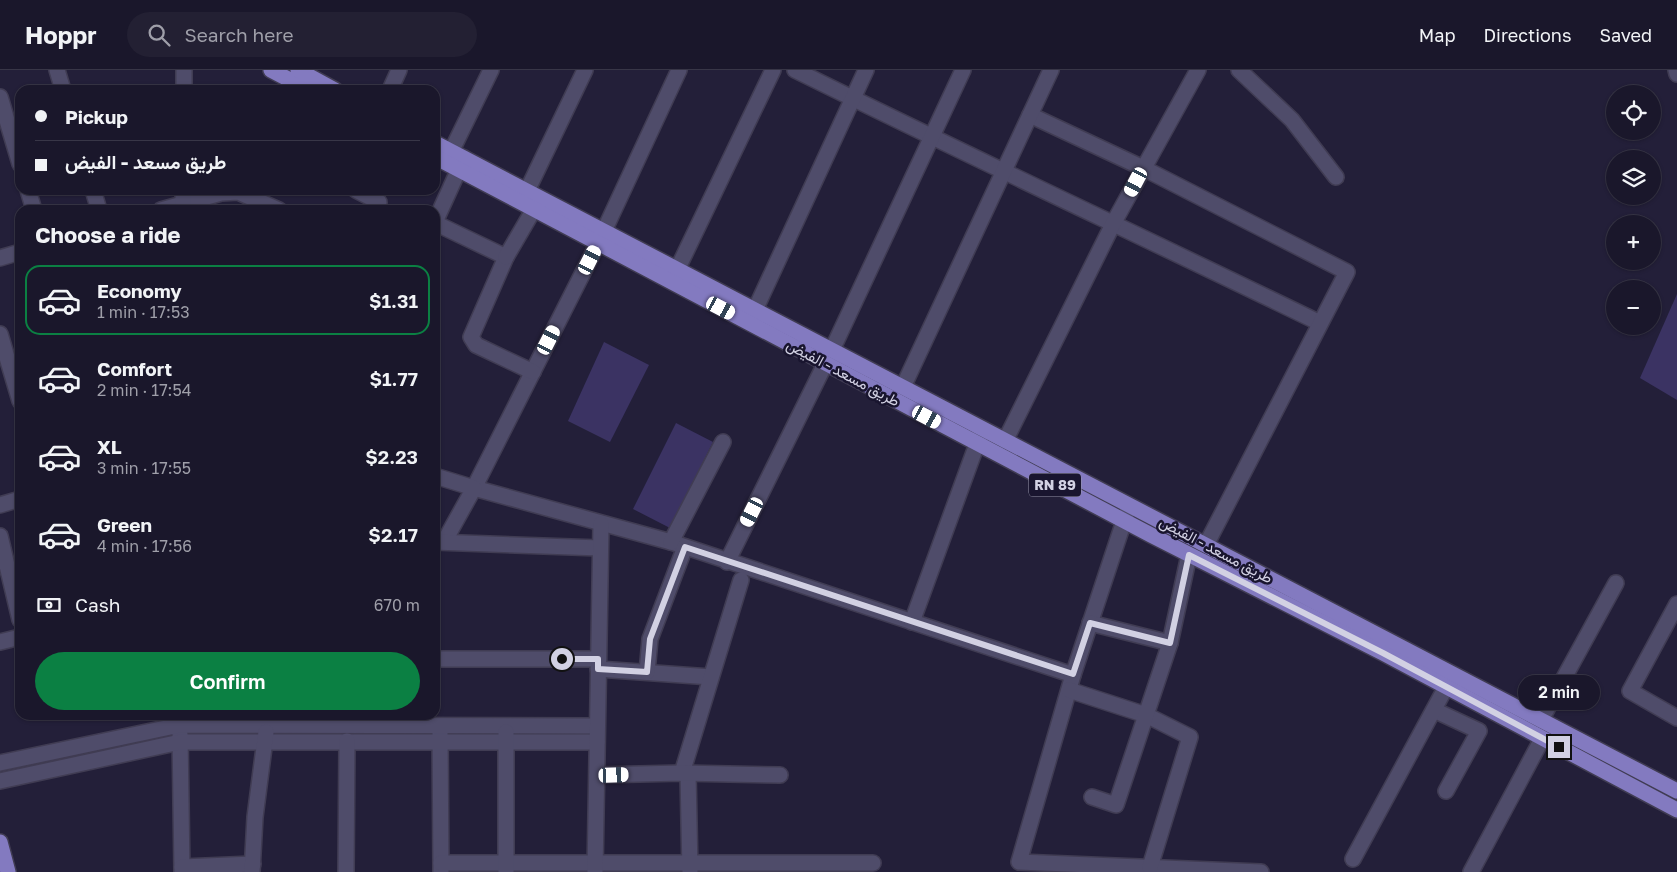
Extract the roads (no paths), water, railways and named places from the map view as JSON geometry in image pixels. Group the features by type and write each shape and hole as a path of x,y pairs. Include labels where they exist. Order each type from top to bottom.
{"main road":[{"path":"270,70 296,76 321,85"},
{"path":"296,76 305,85"},
{"name":"طريق مسعد - الفيض","path":"440,147 534,209 677,270 755,310 829,357 977,443 1189,555 1446,687 1677,810"},
{"name":"طريق مسعد - الفيض","path":"440,158 458,160 528,191 601,237 829,357 903,387 1677,791"},
{"path":"0,842 8,872"}],"street":[{"path":"57,70 62,85"},
{"path":"392,85 399,70"},
{"path":"440,209 491,70"},
{"path":"528,191 585,70"},
{"path":"440,542 474,488 601,237 679,70"},
{"path":"677,270 773,70"},
{"path":"795,70 1003,172 1114,222 1320,323"},
{"path":"755,310 866,70"},
{"path":"727,562 829,357 930,136 963,70"},
{"path":"903,387 1052,70"},
{"path":"1006,441 1114,222 1198,70"},
{"path":"1239,70 1292,120 1336,177"},
{"path":"1676,70 1677,74"},
{"path":"0,97 15,147"},
{"path":"1030,115 1143,168 1347,272 1206,545"},
{"path":"183,201 212,195"},
{"path":"247,195 268,205"},
{"path":"366,195 379,202"},
{"path":"532,372 476,345 472,337 506,257 534,209"},
{"path":"440,224 506,257"},
{"path":"0,258 15,254"},
{"path":"0,334 15,384"},
{"path":"912,622 983,429"},
{"path":"647,672 650,639 678,544 723,442"},
{"path":"440,478 600,524 678,544 727,562 1073,674"},
{"path":"0,505 15,501"},
{"path":"1129,505 1073,674 1019,862 1055,868 1150,867 1261,872"},
{"path":"595,868 600,524"},
{"path":"0,536 15,599"},
{"path":"440,542 600,548"},
{"path":"1092,797 1116,805 1170,643 1189,555"},
{"path":"690,868 685,773 711,677 741,580"},
{"path":"1542,720 1616,582"},
{"path":"1677,604 1630,691 1677,718"},
{"path":"1090,623 1170,643"},
{"path":"0,642 15,638"},
{"path":"440,659 598,664 647,672 711,677"},
{"path":"1353,859 1446,687"},
{"path":"1069,690 1146,715 1190,737 1150,867"},
{"path":"1434,710 1479,731 1446,791"},
{"path":"0,763 180,720 266,725 341,720 506,741 597,742"},
{"path":"180,720 182,869 253,868 255,817 266,725"},
{"path":"341,720 344,741 346,872"},
{"path":"0,781 180,742 344,741 506,726 597,726"},
{"path":"506,726 506,867"},
{"path":"440,733 441,867 690,868 873,864"},
{"path":"1471,872 1542,738"},
{"path":"596,775 685,773 780,775"}]}
